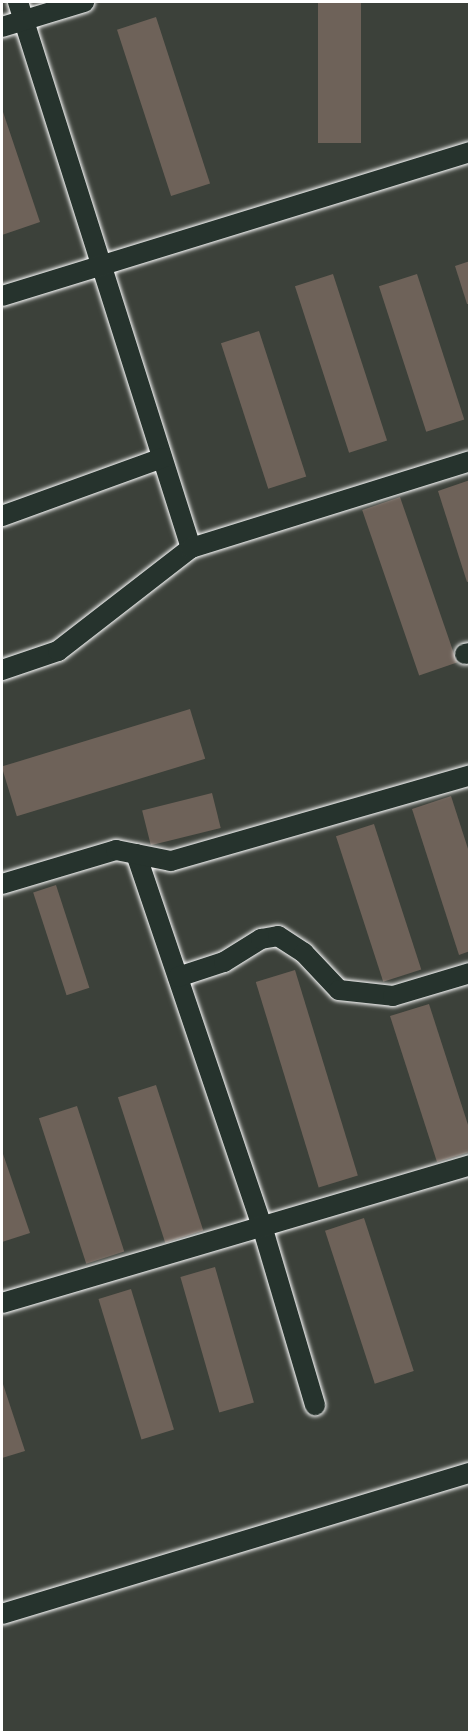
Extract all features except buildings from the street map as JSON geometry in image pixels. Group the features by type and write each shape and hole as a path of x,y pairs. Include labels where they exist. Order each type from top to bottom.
{"lane":[{"path":"2,27 21,11 84,2"},
{"path":"21,11 191,548"},
{"path":"2,296 100,263 470,152"},
{"path":"2,516 162,458"},
{"path":"2,670 58,651 191,548 470,461"},
{"path":"2,884 116,850 171,861 470,776"},
{"path":"136,854 262,1226 315,1405"},
{"path":"178,977 224,962 261,939 278,936 304,953 339,990 393,996 470,973"},
{"path":"2,1303 470,1165"},
{"path":"2,1614 470,1473"}]}
